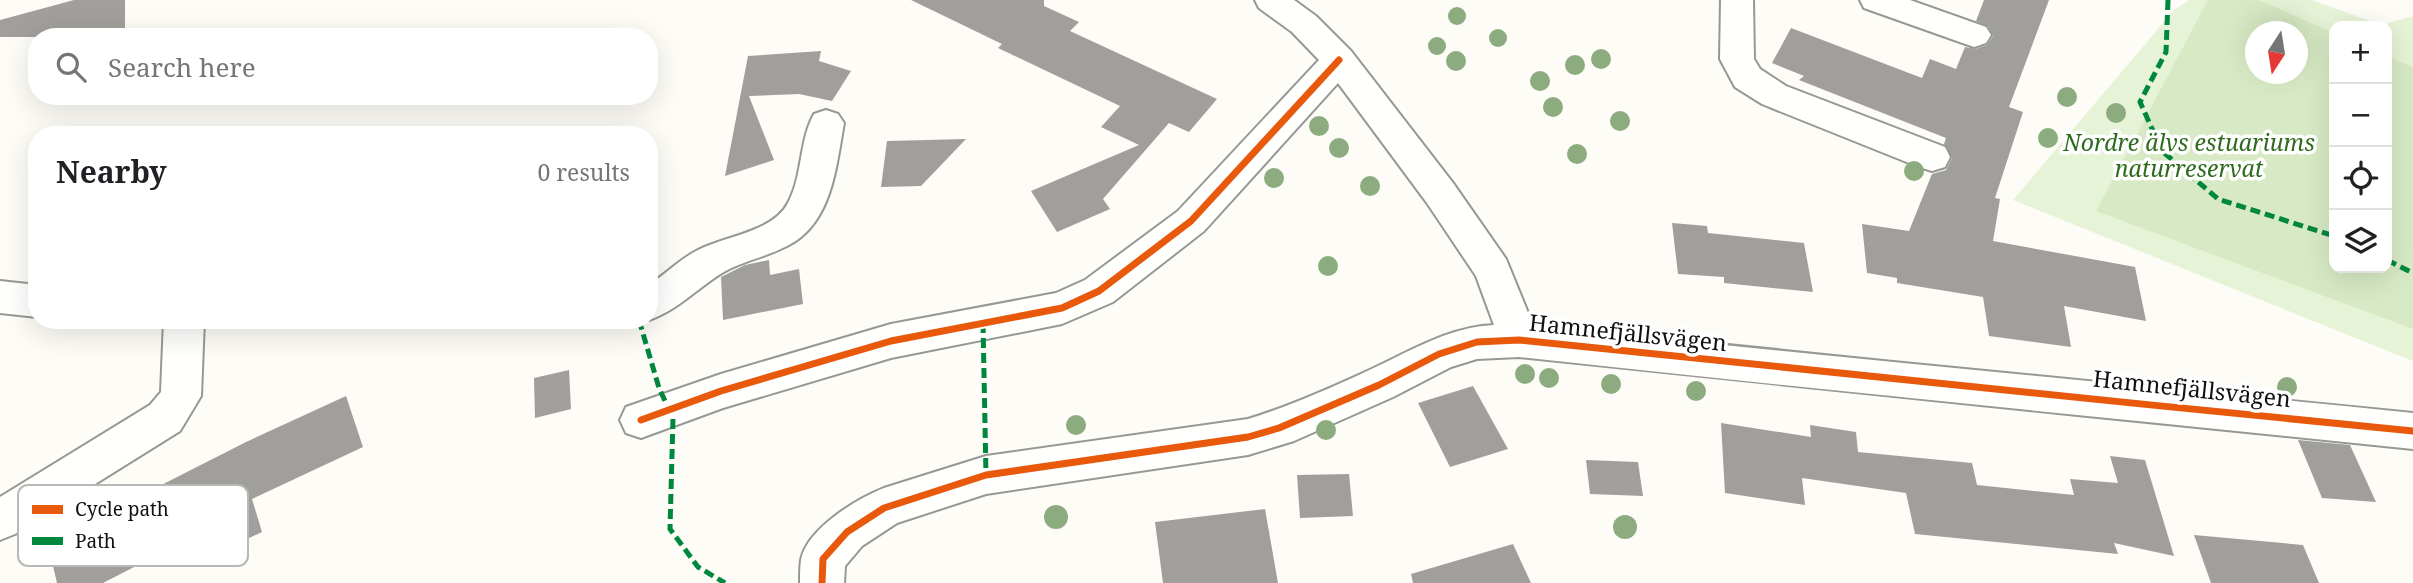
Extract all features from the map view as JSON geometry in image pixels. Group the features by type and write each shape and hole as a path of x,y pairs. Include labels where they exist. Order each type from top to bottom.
{"street":[{"path":"1271,0 1304,24 1339,60 1440,193 1493,270 1519,340"},
{"path":"1737,0 1737,58 1747,78 1774,94 1931,157"},
{"path":"1876,0 1974,35"},
{"path":"641,420 721,391 891,341 1062,308 1099,291 1191,221 1339,60"},
{"path":"658,300 710,262 777,234 800,219 809,198 826,123"},
{"path":"0,297 28,300"},
{"path":"58,485 165,418 181,396 183,329"},
{"name":"Hamnefjällsvägen","path":"822,583 823,559 847,532 884,508 986,475 1248,437 1279,428 1379,386 1440,354 1477,342 1519,340 1856,377 1972,386 2413,431"},
{"path":"0,520 18,509"}],"green space":[{"name":"Nordre älvs estuariums naturreservat","path":"2189,0 2312,0 2370,21 2329,21 2329,273 2392,273 2392,22 2413,16 2413,361 2013,200 2174,10"},
{"name":"Nordre älvs estuariums naturreservat","path":"2208,0 2259,0 2307,21 2245,21 2245,84 2308,84 2308,22 2329,31 2329,273 2392,273 2392,58 2413,67 2413,329 2096,211"}],"building":[{"path":"74,0 125,0 125,28 28,28 28,37 0,37 0,20"},
{"path":"911,0 1044,0 1044,6 1079,22 1070,31 1217,99 1189,132 1169,123 1103,199 1110,209 1057,232 1031,191 1139,145 1101,127 1120,106 998,48 1002,44"},
{"path":"1984,0 2049,0 2009,107 2023,112 1995,198 2000,199 1993,241 2135,267 2146,321 2064,306 2071,347 1989,336 1983,297 1897,283 1897,278 1867,273 1862,224 1909,231 1932,174 1946,170 1952,158 1944,144 1946,138 1799,80 1804,76 1772,63 1791,28 1922,78 1930,59 1956,69 1965,47 1975,49 1987,45 1993,36 1988,26 1976,21"},
{"path":"821,51 819,61 851,71 832,101 799,94 749,96 774,160 725,176 748,56"},
{"path":"966,139 921,186 881,187 887,141"},
{"path":"1672,223 1707,226 1708,233 1804,243 1813,292 1724,283 1724,277 1678,274"},
{"path":"769,260 770,275 799,269 803,304 723,320 721,277 745,265"},
{"path":"569,370 571,409 535,418 534,378"},
{"path":"1473,386 1508,449 1450,467 1418,403"},
{"path":"346,396 363,447 252,499 262,532 248,539 248,485 161,485"},
{"path":"1721,423 1811,437 1810,425 1856,432 1858,452 1972,463 1977,485 2074,495 2070,479 2118,483 2110,456 2145,460 2174,556 2114,543 2118,554 1915,534 1906,493 1802,478 1805,505 1725,493"},
{"path":"2298,440 2350,445 2376,502 2322,498"},
{"path":"1586,460 1638,462 1643,496 1590,494"},
{"path":"1349,474 1353,516 1300,518 1297,475"},
{"path":"1265,509 1278,583 1163,583 1155,522"},
{"path":"2194,535 2303,545 2319,583 2211,583"},
{"path":"1513,544 1531,583 1413,583 1411,574"},
{"path":"53,566 136,566 103,583 57,583"}],"marked path":[{"path":"2168,0 2166,52 2140,102 2162,151 2218,199 2329,234"},
{"path":"2392,262 2413,273"},
{"path":"983,323 986,475"},
{"path":"642,329 659,388 673,418 670,529 698,567 725,583"}],"cycle path":[{"path":"641,420 721,391 891,341 1062,308 1099,291 1191,221 1339,60"},
{"path":"822,583 823,559 847,532 884,508 986,475 1248,437 1279,428 1379,385 1439,354 1477,342 1519,340 1855,377 1972,386 2413,431"}]}
